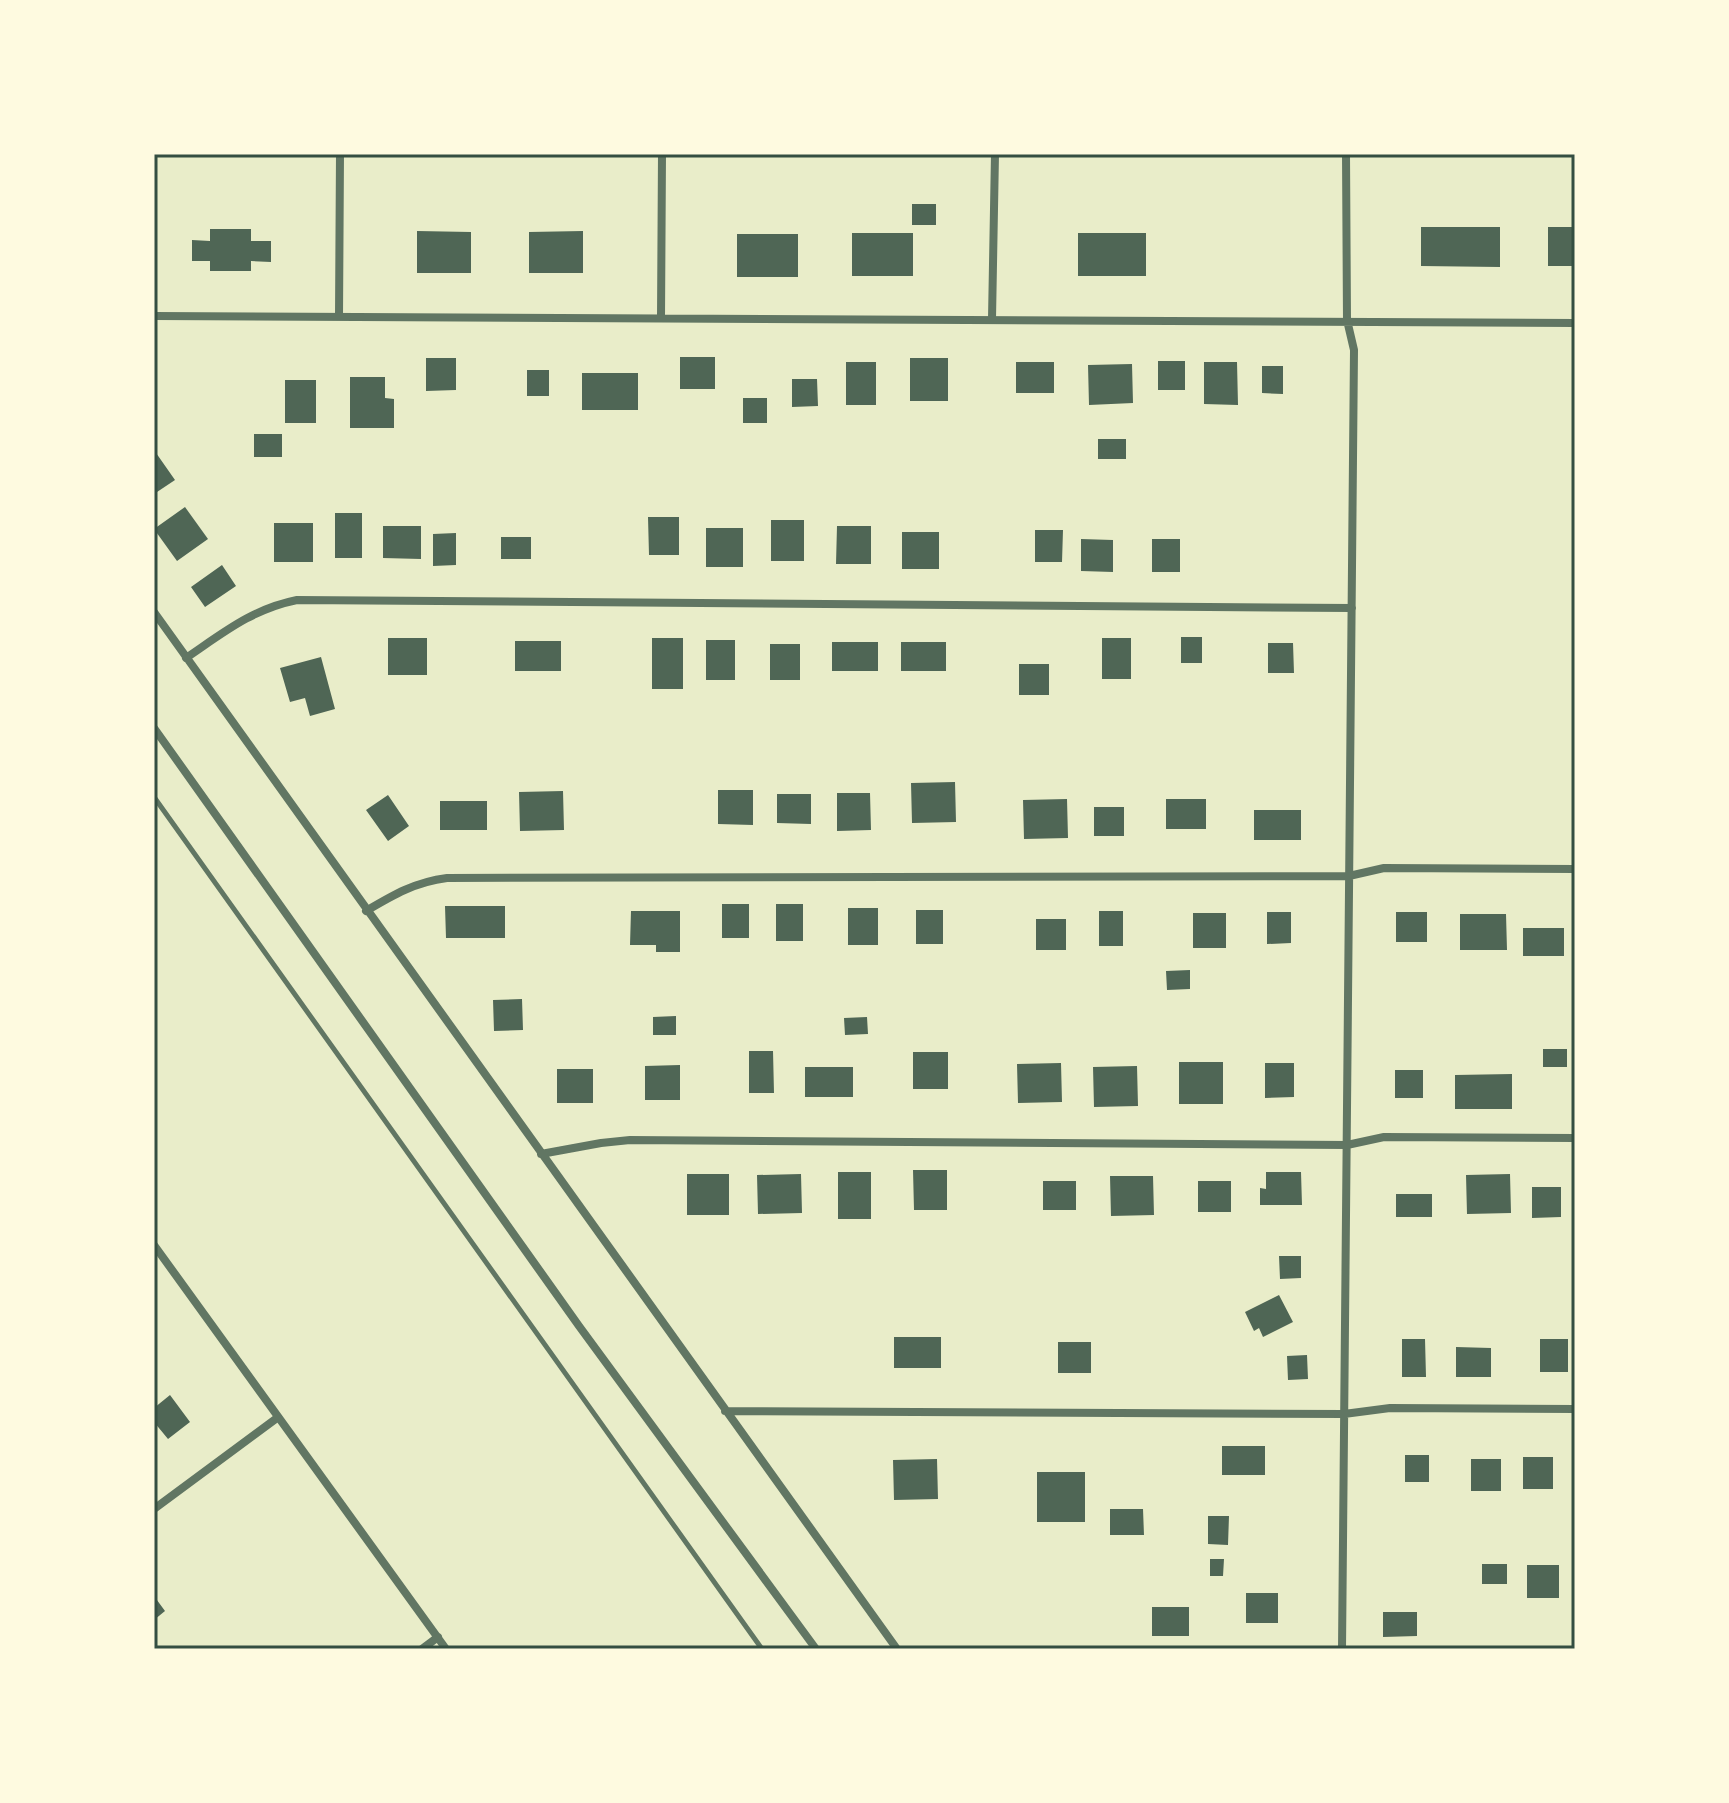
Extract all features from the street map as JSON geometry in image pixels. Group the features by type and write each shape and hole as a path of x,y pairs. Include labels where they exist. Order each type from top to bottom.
{"street":[{"path":"339,317 340,154"},
{"path":"661,318 662,154"},
{"path":"992,319 995,154"},
{"path":"1342,1649 1354,350 1347,320 1346,154"},
{"path":"154,316 1575,323"},
{"path":"186,658 249,615 297,600 1352,608"},
{"path":"154,612 897,1649"},
{"path":"154,728 579,1326 816,1649"},
{"path":"366,911 405,887 426,880 447,878 1349,876 1384,868 1575,869"},
{"path":"541,1154 630,1140 1347,1145 1384,1137 1575,1138"},
{"path":"154,1245 446,1649"},
{"path":"725,1411 1344,1414 1390,1408 1575,1409"},
{"path":"154,1509 277,1418"},
{"path":"422,1649 438,1637"}],"lane":[{"path":"154,797 762,1649"}],"building":[{"path":"912,204 936,204 936,225 912,225"},
{"path":"1421,227 1500,227 1500,267 1421,266"},
{"path":"1548,227 1575,227 1575,266 1548,266"},
{"path":"210,229 251,229 251,241 271,241 271,262 251,261 251,271 210,271 210,261 192,261 192,240 210,241"},
{"path":"417,231 471,232 471,273 417,273"},
{"path":"583,231 583,273 529,273 529,232"},
{"path":"852,233 913,233 913,276 852,276"},
{"path":"1078,233 1146,233 1146,276 1078,276"},
{"path":"737,234 798,234 798,277 737,277"},
{"path":"680,357 715,357 715,389 680,389"},
{"path":"426,358 456,358 456,390 426,391"},
{"path":"910,358 948,358 948,401 910,401"},
{"path":"1158,361 1185,361 1185,390 1158,390"},
{"path":"846,362 876,362 876,405 846,405"},
{"path":"1016,362 1054,362 1054,393 1016,393"},
{"path":"1204,362 1237,362 1238,405 1204,404"},
{"path":"1132,364 1133,403 1089,405 1088,365"},
{"path":"1262,366 1283,366 1283,394 1262,393"},
{"path":"527,370 549,370 549,396 527,396"},
{"path":"582,373 638,373 638,410 582,410"},
{"path":"350,377 385,377 385,398 394,399 394,428 350,428"},
{"path":"792,379 817,379 818,406 792,407"},
{"path":"285,380 316,380 316,423 285,423"},
{"path":"743,398 767,398 767,423 743,423"},
{"path":"254,434 282,434 282,457 254,457"},
{"path":"1098,439 1126,439 1126,459 1098,459"},
{"path":"154,450 175,480 154,494"},
{"path":"185,507 208,539 177,561 154,529"},
{"path":"335,513 362,513 362,558 335,558"},
{"path":"648,517 679,517 679,555 649,555"},
{"path":"771,520 804,520 804,561 771,561"},
{"path":"274,523 313,523 313,562 274,562"},
{"path":"383,526 421,526 421,559 383,558"},
{"path":"837,526 871,526 871,564 836,564"},
{"path":"706,528 743,528 743,567 706,567"},
{"path":"1035,530 1063,530 1062,562 1035,562"},
{"path":"902,532 939,532 939,569 902,569"},
{"path":"456,533 456,565 433,566 433,534"},
{"path":"501,537 531,537 531,559 501,559"},
{"path":"1081,539 1113,540 1113,572 1081,571"},
{"path":"1152,539 1180,539 1180,572 1152,572"},
{"path":"222,565 236,586 205,607 191,587"},
{"path":"1181,637 1202,637 1202,663 1181,663"},
{"path":"388,638 427,638 427,675 388,675"},
{"path":"652,638 683,638 683,689 652,689"},
{"path":"1102,638 1131,638 1131,679 1102,679"},
{"path":"706,640 735,640 735,680 706,680"},
{"path":"515,641 561,641 561,671 515,671"},
{"path":"832,642 878,642 878,671 832,671"},
{"path":"901,642 946,642 946,671 901,671"},
{"path":"1268,643 1293,643 1294,673 1268,673"},
{"path":"770,644 800,644 800,680 770,680"},
{"path":"321,657 335,709 310,716 305,698 290,702 280,668"},
{"path":"1019,664 1049,664 1049,695 1019,695"},
{"path":"955,782 956,822 912,823 911,783"},
{"path":"718,790 753,790 753,825 718,824"},
{"path":"563,791 564,830 520,831 519,792"},
{"path":"837,793 870,793 871,830 837,831"},
{"path":"777,794 811,794 811,824 777,823"},
{"path":"388,795 409,826 388,841 366,810"},
{"path":"1067,799 1068,838 1024,839 1023,800"},
{"path":"1166,799 1206,799 1206,829 1166,829"},
{"path":"440,801 487,801 487,830 440,830"},
{"path":"1094,807 1124,807 1124,836 1094,836"},
{"path":"1254,810 1301,810 1301,840 1254,840"},
{"path":"722,904 749,904 749,938 722,938"},
{"path":"776,904 803,904 803,941 776,941"},
{"path":"445,906 505,906 505,938 446,938"},
{"path":"848,908 878,908 878,945 848,945"},
{"path":"916,910 943,910 943,944 916,944"},
{"path":"631,911 680,911 680,952 656,952 656,945 630,945"},
{"path":"1099,911 1123,911 1123,946 1099,946"},
{"path":"1267,912 1291,912 1291,943 1267,944"},
{"path":"1396,912 1427,912 1427,942 1396,942"},
{"path":"1193,913 1226,913 1226,948 1193,948"},
{"path":"1460,914 1506,914 1507,950 1460,950"},
{"path":"1036,919 1066,919 1066,950 1036,950"},
{"path":"1523,928 1564,928 1564,956 1523,956"},
{"path":"1190,970 1190,989 1167,990 1166,971"},
{"path":"522,999 523,1030 494,1031 493,1000"},
{"path":"676,1016 676,1035 653,1035 653,1017"},
{"path":"867,1017 868,1034 845,1035 844,1018"},
{"path":"1543,1049 1567,1049 1567,1067 1543,1067"},
{"path":"749,1051 773,1051 774,1093 749,1093"},
{"path":"913,1052 948,1052 948,1089 913,1089"},
{"path":"1179,1062 1223,1062 1223,1104 1179,1104"},
{"path":"1061,1063 1062,1102 1018,1103 1017,1064"},
{"path":"1265,1063 1294,1063 1294,1097 1265,1098"},
{"path":"680,1065 680,1100 645,1100 645,1066"},
{"path":"1137,1066 1138,1106 1094,1107 1093,1067"},
{"path":"805,1067 853,1067 853,1097 805,1097"},
{"path":"557,1069 593,1069 593,1103 557,1103"},
{"path":"1395,1070 1423,1070 1423,1098 1395,1098"},
{"path":"1512,1074 1512,1109 1455,1109 1455,1075"},
{"path":"913,1170 947,1170 947,1210 914,1210"},
{"path":"838,1172 871,1172 871,1219 838,1219"},
{"path":"1266,1172 1301,1172 1302,1205 1260,1205 1260,1188 1266,1189"},
{"path":"687,1174 729,1174 729,1215 687,1215"},
{"path":"801,1174 802,1213 758,1214 757,1175"},
{"path":"1510,1174 1511,1213 1467,1214 1466,1175"},
{"path":"1110,1176 1153,1176 1154,1215 1111,1216"},
{"path":"1043,1181 1076,1181 1076,1210 1043,1210"},
{"path":"1198,1181 1231,1181 1231,1212 1198,1212"},
{"path":"1532,1187 1561,1187 1561,1217 1532,1218"},
{"path":"1396,1194 1432,1194 1432,1217 1396,1217"},
{"path":"1279,1256 1301,1256 1301,1278 1280,1279"},
{"path":"1279,1295 1293,1322 1263,1337 1259,1328 1254,1331 1245,1312"},
{"path":"894,1337 941,1337 941,1368 894,1368"},
{"path":"1402,1339 1425,1339 1426,1377 1402,1377"},
{"path":"1540,1339 1568,1339 1568,1372 1540,1372"},
{"path":"1058,1342 1091,1342 1091,1373 1058,1373"},
{"path":"1456,1347 1491,1348 1491,1377 1456,1377"},
{"path":"1307,1355 1308,1379 1288,1380 1287,1356"},
{"path":"170,1395 190,1422 168,1439 154,1422 154,1408"},
{"path":"1222,1446 1265,1446 1265,1475 1222,1475"},
{"path":"1405,1455 1429,1455 1429,1482 1405,1482"},
{"path":"1523,1457 1553,1457 1553,1489 1523,1489"},
{"path":"937,1459 938,1499 894,1500 893,1460"},
{"path":"1471,1459 1501,1459 1501,1491 1471,1491"},
{"path":"1037,1472 1085,1472 1085,1522 1037,1522"},
{"path":"1110,1509 1143,1509 1144,1535 1110,1535"},
{"path":"1208,1516 1229,1516 1228,1545 1208,1544"},
{"path":"1210,1559 1224,1559 1223,1576 1210,1576"},
{"path":"1482,1564 1507,1564 1507,1584 1482,1584"},
{"path":"1527,1565 1559,1565 1559,1598 1527,1598"},
{"path":"1246,1593 1278,1593 1278,1623 1246,1623"},
{"path":"154,1596 165,1611 154,1620"},
{"path":"1152,1607 1189,1607 1189,1636 1152,1636"},
{"path":"1383,1612 1417,1612 1417,1636 1383,1637"}]}
